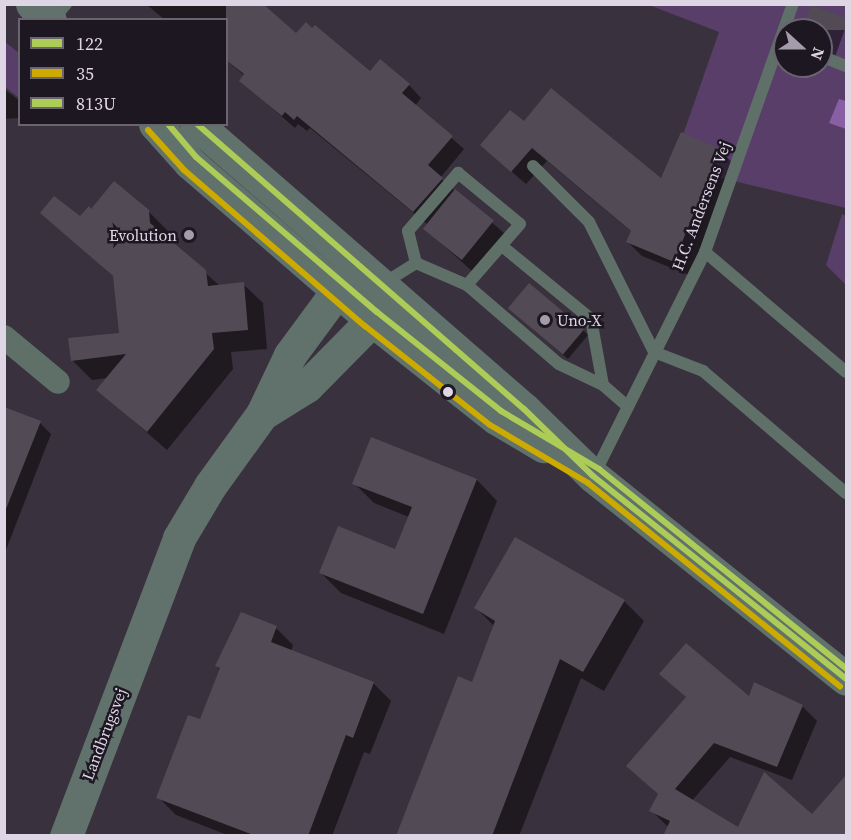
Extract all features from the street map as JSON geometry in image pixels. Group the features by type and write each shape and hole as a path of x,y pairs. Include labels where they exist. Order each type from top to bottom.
{"main road":[{"path":"32,4 50,18"},
{"path":"157,126 190,163 371,319 496,418 593,477"},
{"path":"198,126 524,409 593,477 846,679"},
{"name":"Landbrugsvej","path":"66,836 179,538 262,414 290,355 337,290 378,282 371,319 308,386 262,414"}],"street":[{"path":"4,337 58,382"}],"lane":[{"path":"54,18 66,4"},
{"name":"H.C. Andersens Vej","path":"593,477 626,405 705,252 773,66"},
{"path":"533,166 589,222 654,352 703,371 846,493"},
{"path":"416,263 408,231 458,173 520,224 467,285"},
{"path":"502,246 591,319 603,385"},
{"path":"705,252 846,372"},
{"path":"378,282 416,263 467,285 559,364 603,385 626,405"}],"shaded area":[{"path":"649,5 846,5 846,208 672,166 719,32"},
{"path":"4,41 18,52 18,97 5,87"},
{"path":"839,99 846,101 846,129 829,123"},
{"path":"842,214 846,216 846,285 826,265"}],"building":[{"path":"226,4 263,4 296,33 306,22 312,28 315,25 370,71 380,59 410,84 402,93 453,136 428,165 443,178 413,212 297,116 294,120 285,112 282,116 239,81 244,74 228,62 228,18 226,18"},
{"path":"811,5 846,18 846,30 833,30 833,18 806,18"},
{"path":"551,88 661,178 681,132 720,149 674,262 626,242 631,231 532,148 511,172 480,145 510,110 524,121"},
{"path":"114,181 149,210 150,223 206,270 208,286 244,282 248,330 212,333 214,349 147,432 96,390 126,354 71,361 68,338 119,333 113,276 40,213 54,196 80,216 89,206 91,209"},
{"path":"455,189 494,220 462,260 423,229"},
{"name":"Uno-X","path":"529,283 584,329 563,355 508,308"},
{"path":"4,407 41,421 6,509 4,509"},
{"path":"371,437 477,479 423,614 319,573 338,526 395,549 412,507 352,484"},
{"path":"515,537 625,600 583,672 560,659 492,836 396,836 458,676 472,682 495,621 474,608"},
{"path":"241,612 277,626 271,642 374,682 353,738 346,735 308,836 256,836 156,798 188,715 200,719 220,668 215,666"},
{"path":"686,643 749,696 754,682 803,705 777,767 714,743 675,789 738,827 764,772 812,814 846,775 846,836 663,836 670,821 649,811 658,794 626,766 686,697 659,674"}],"transit line":[{"name":"813U","path":"170,126 196,157 377,312 501,411 599,469 846,668"},
{"name":"122","path":"199,126 524,409 593,476 846,679"},
{"name":"35","path":"148,130 184,170 365,326 490,425 588,483 840,686"}],"place":[{"name":"Evolution","path":"189,235"},
{"name":"Uno-X","path":"545,320"}]}
